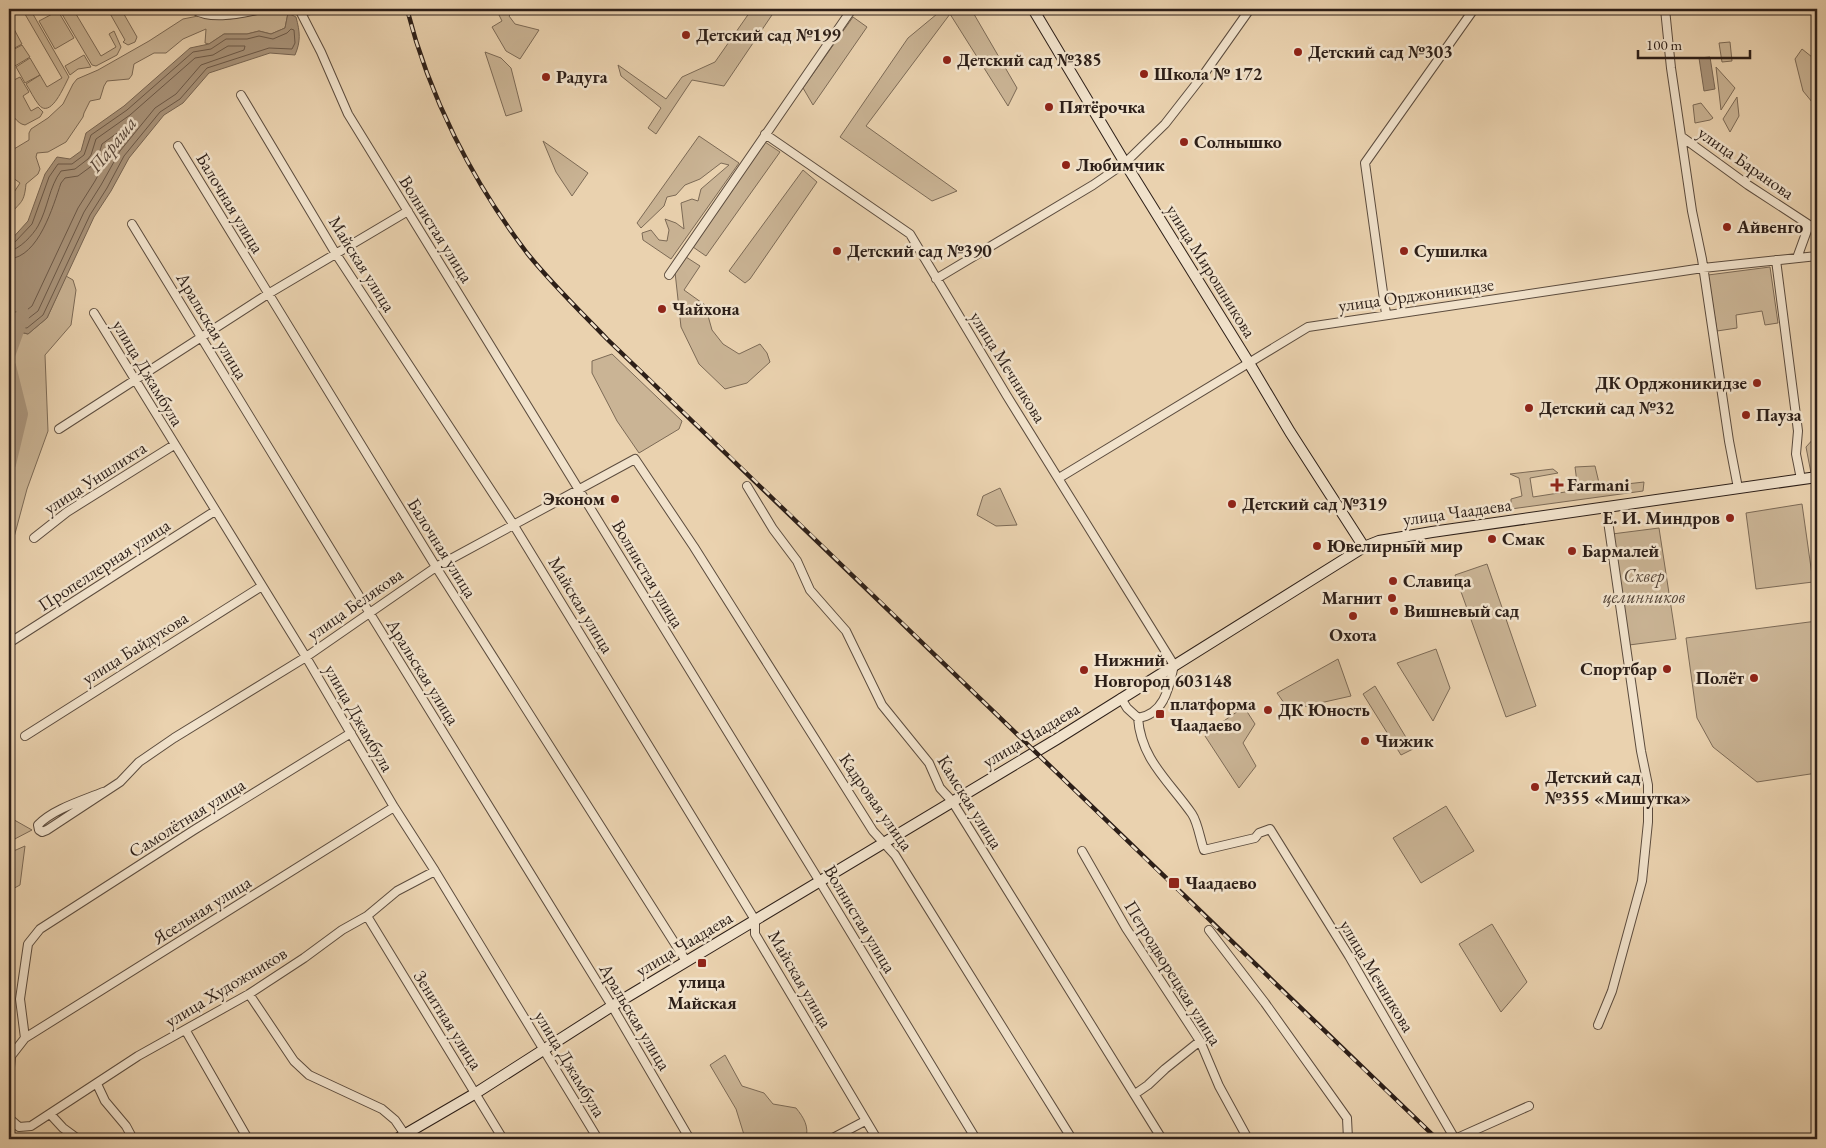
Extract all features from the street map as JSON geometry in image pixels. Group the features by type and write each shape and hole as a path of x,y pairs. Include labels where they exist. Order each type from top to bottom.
{"street":[{"path":"193,9 205,14 218,15 262,9"},
{"name":"Волнистая улица","path":"299,9 306,19 348,114 976,1139"},
{"path":"669,275 852,9"},
{"name":"улица Мирошникова","path":"1033,9 1316,474 1364,547"},
{"path":"936,279 1093,185 1125,162 1165,124 1204,74 1250,9"},
{"path":"1386,314 1365,164 1474,9"},
{"name":"улица Баранова","path":"1665,9 1671,68 1692,211 1703,268 1738,488"},
{"name":"Майская улица","path":"241,95 336,254 514,524 755,920 755,934 877,1139"},
{"name":"улица Мечникова","path":"765,134 910,234 1174,665"},
{"name":"улица Баранова","path":"1682,137 1748,185 1817,230"},
{"name":"Балочная улица","path":"178,146 436,567 686,961"},
{"path":"59,429 268,294 408,211"},
{"name":"Аральская улица","path":"132,224 612,1006 688,1136"},
{"path":"1797,258 1809,225"},
{"name":"улица Орджоникидзе","path":"1059,478 1308,327 1703,268 1817,256"},
{"path":"1776,260 1798,431 1796,454 1801,479"},
{"name":"улица Джамбула","path":"94,313 306,657 394,807 598,1139"},
{"name":"улица Уншлихта","path":"34,538 67,512 174,445"},
{"name":"улица Белякова","path":"104,792 76,803 40,822 38,825 39,830 42,832 47,830 120,782 139,762 174,738 306,657 436,567 635,459"},
{"name":"Кадровая улица","path":"635,459 694,547 873,831 895,855 1072,1139"},
{"name":"улица Чаадаева","path":"404,1138 612,1006 1057,739 1364,547 1379,541 1817,477"},
{"name":"Камская улица","path":"747,486 773,529 797,561 810,590 846,632 882,705 929,764 940,788 952,801 1162,1139"},
{"path":"1598,1025 1612,991 1642,881 1648,822 1648,785 1640,751 1606,507"},
{"name":"Пропеллерная улица","path":"9,643 215,511"},
{"name":"улица Байдукова","path":"25,736 262,586"},
{"path":"1121,698 1127,708 1138,718 1152,714 1163,703 1168,693 1174,665"},
{"name":"улица Мечникова","path":"1138,718 1139,730 1156,769 1193,815 1204,850 1254,838 1259,833 1270,829 1349,956 1455,1139 1529,1106"},
{"name":"Самолётная улица","path":"26,1038 20,999 28,944 40,929 194,830 351,733"},
{"name":"Ясельная улица","path":"26,1038 394,807"},
{"name":"Петродворецкая улица","path":"1082,851 1126,928 1200,1041 1219,1086 1248,1139"},
{"name":"улица Художников","path":"9,1113 10,1119 19,1127 31,1126 51,1115 138,1056 186,1031 248,994 304,958 342,930 367,916 397,891 435,871"},
{"name":"Зенитная улица","path":"367,916 503,1139"},
{"path":"1210,930 1347,1118 1348,1139"},
{"path":"248,994 294,1061 309,1075 382,1108 395,1120 404,1138"},
{"path":"186,1031 248,1139"},
{"path":"9,1078 11,1056 26,1038"},
{"path":"1135,1094 1200,1041"},
{"path":"97,1084 105,1101 126,1126 133,1139"},
{"path":"51,1115 63,1128 78,1139"},
{"path":"831,1139 865,1120"}],"green space":[{"path":"9,9 22,9 9,16"},
{"path":"22,9 30,9 69,77 57,100 48,108 39,105 26,84 40,75 47,87 62,78"},
{"path":"59,9 73,9 101,56 116,47 109,34 114,31 121,47 117,55 96,66 92,65"},
{"path":"101,9 121,9 137,37 135,42 128,45 123,42 125,40 108,10 103,12"},
{"path":"287,9 295,10 290,14 288,13 285,28 271,34 259,31 247,34 224,34 209,44 205,43 206,29 183,39 166,53 154,53 134,64 132,75 129,79 107,81 100,99 90,101 83,117 66,142 48,152 37,153 36,157 40,169 38,174 26,184 22,200 9,217 9,200 20,183 9,175 9,152 29,140 31,129 48,118 63,104 77,79 98,70 183,19 198,16 230,19"},
{"path":"496,9 516,9 509,16 515,24 539,30 520,59 506,51 492,27 502,21"},
{"path":"752,9 776,9 724,86 692,80 656,134 648,128 661,108 621,76 618,65 666,99 682,77 715,62"},
{"path":"943,9 971,9 1017,88 1008,106 950,14 866,126 957,191 932,201 840,137 908,38"},
{"path":"58,11 74,38 55,49 39,21"},
{"path":"853,17 867,27 813,105 803,88"},
{"path":"14,29 22,44 9,51 9,32"},
{"path":"1730,42 1732,61 1722,62 1719,43"},
{"path":"22,45 30,57 15,66 9,52"},
{"path":"1802,49 1817,61 1817,108 1803,91 1795,59"},
{"path":"485,52 501,58 511,68 522,111 506,116"},
{"path":"84,55 91,67 78,69 70,75 65,66"},
{"path":"30,58 40,75 25,83 16,67"},
{"path":"1716,67 1735,88 1721,110"},
{"path":"9,75 12,81 20,77 29,92 23,96 31,111 38,107 43,112 40,117 25,125 16,120 10,111 9,104 12,101 9,95"},
{"path":"1737,97 1739,116 1730,132 1723,119"},
{"path":"1701,103 1713,118 1695,123 1693,105"},
{"path":"699,136 739,163 671,259 643,240 642,233 651,230 659,240 667,241 669,230 665,219 676,223 684,229 681,203 692,199 698,201 701,189 729,165 721,163 700,179 685,185 676,195 667,197 664,206 641,228 637,223"},
{"path":"543,141 588,173 572,196 556,172"},
{"path":"765,142 780,152 706,256 693,247"},
{"path":"803,170 817,182 750,279 745,283 729,271"},
{"path":"686,257 700,266 684,290 705,305 712,330 723,344 739,354 760,344 767,353 770,362 747,383 725,389 699,364 681,327 675,272"},
{"path":"1770,267 1778,323 1765,325 1762,311 1736,315 1737,328 1717,331 1708,275"},
{"path":"66,276 73,280 76,290 71,325 45,355 48,431 27,489 9,550 9,330 28,334 47,318"},
{"path":"612,354 682,421 679,429 639,453 617,421 592,373 592,361"},
{"path":"1815,437 1817,472 1811,473 1806,447"},
{"path":"1595,466 1600,487 1644,482 1643,491 1511,509 1511,499 1522,496 1519,478 1510,474 1553,469 1558,473 1530,478 1533,497 1578,490 1575,467"},
{"path":"1000,488 1017,525 996,526 977,515 983,496"},
{"path":"1802,504 1813,582 1756,589 1746,513"},
{"name":"Сквер целинников","path":"1659,528 1676,639 1629,645 1612,534"},
{"path":"1487,564 1536,706 1506,717 1455,575"},
{"name":"Полёт","path":"1817,621 1817,773 1757,782 1713,747 1697,718 1686,638"},
{"path":"1436,649 1450,688 1433,721 1397,663"},
{"path":"1338,659 1351,696 1289,710 1277,693"},
{"path":"1375,686 1413,749 1401,755 1363,694"},
{"path":"1244,707 1255,724 1243,743 1256,766 1239,788 1205,736"},
{"path":"1446,806 1474,851 1421,883 1393,838"},
{"path":"9,817 32,830 9,842"},
{"path":"25,846 20,885 9,891 9,853"},
{"path":"1492,924 1527,982 1501,1012 1459,944"},
{"path":"725,1055 742,1086 764,1093 773,1104 796,1108 805,1122 807,1130 806,1139 741,1139 745,1138 736,1109 710,1065"}],"water":[{"path":"288,13 296,17 298,27 299,41 295,55 270,53 209,73 183,103 164,115 129,158 94,217 47,318 28,334 9,329 9,242 28,221 45,174 57,157 70,159 81,151 86,133 124,106 190,48 209,44 224,34 247,34 259,31 271,34 285,28"},
{"path":"1710,57 1715,89 1704,91 1699,58"}],"waterway":[{"name":"Параша","path":"9,353 23,314"},
{"name":"Параша","path":"9,366 21,414 9,464"}],"railway":[{"path":"407,9 427,74 455,137 488,197 527,253 546,276 607,339 1437,1139"}],"place":[{"name":"Детский сад №199","path":"686,35"},
{"name":"Детский сад №303","path":"1298,52"},
{"name":"Детский сад №385","path":"947,60"},
{"name":"Школа № 172","path":"1144,74"},
{"name":"Радуга","path":"546,77"},
{"name":"Пятёрочка","path":"1049,107"},
{"name":"Солнышко","path":"1184,142"},
{"name":"Любимчик","path":"1066,165"},
{"name":"Айвенго","path":"1727,227"},
{"name":"Детский сад №390","path":"837,251"},
{"name":"Сушилка","path":"1404,251"},
{"name":"Чайхона","path":"662,309"},
{"name":"ДК Орджоникидзе","path":"1757,383"},
{"name":"Детский сад №32","path":"1529,408"},
{"name":"Пауза","path":"1746,415"},
{"name":"Farmani","path":"1557,485"},
{"name":"Эконом","path":"615,499"},
{"name":"Детский сад №319","path":"1232,504"},
{"name":"Е. И. Миндров","path":"1730,518"},
{"name":"Смак","path":"1492,539"},
{"name":"Ювелирный мир","path":"1317,546"},
{"name":"Бармалей","path":"1572,551"},
{"name":"Славица","path":"1393,581"},
{"name":"Магнит","path":"1392,598"},
{"name":"Вишневый сад","path":"1394,611"},
{"name":"Охота","path":"1353,616"},
{"name":"Спортбар","path":"1667,669"},
{"name":"Нижний Новгород 603148","path":"1084,670"},
{"name":"Полёт","path":"1754,678"},
{"name":"ДК Юность","path":"1268,710"},
{"name":"платформа Чаадаево","path":"1160,714"},
{"name":"Чижик","path":"1365,741"},
{"name":"Детский сад №355 «Мишутка»","path":"1535,787"},
{"name":"Чаадаево","path":"1174,883"},
{"name":"улица Майская","path":"702,963"}]}
